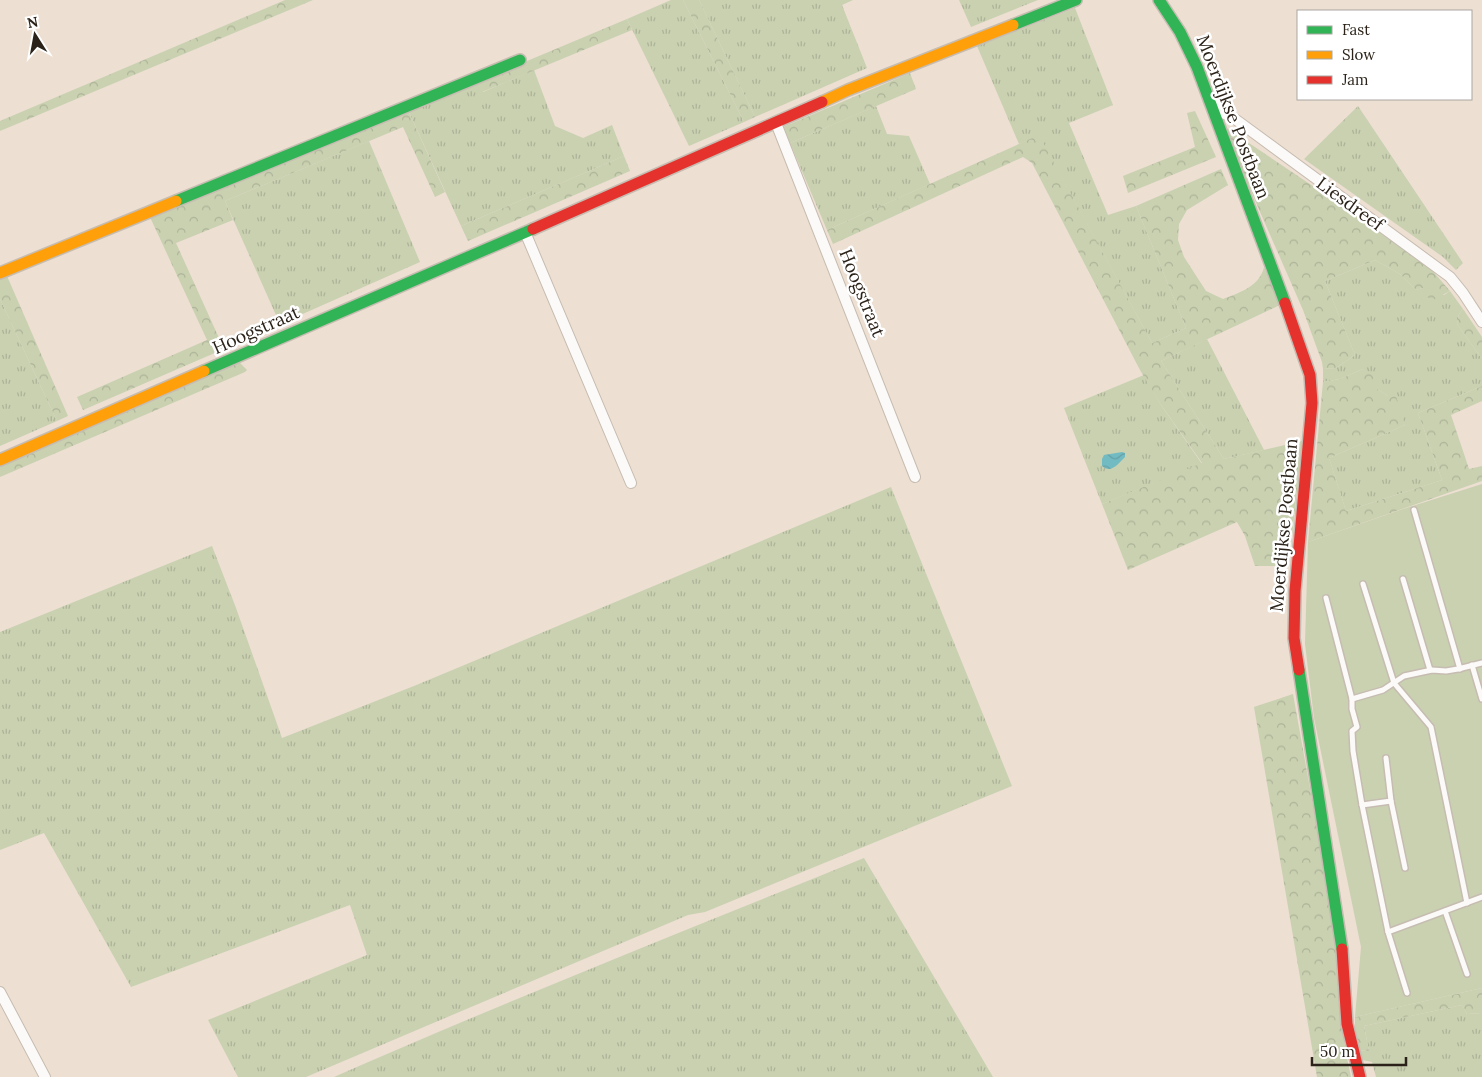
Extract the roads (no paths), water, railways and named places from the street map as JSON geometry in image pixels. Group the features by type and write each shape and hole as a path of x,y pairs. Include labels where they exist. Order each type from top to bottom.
{"street":[{"name":"Hoogstraat","path":"0,460 848,90 1076,0"},
{"name":"Moerdijkse Postbaan","path":"1159,0 1171,14 1183,36 1208,96 1298,337 1310,375 1312,403 1295,592 1294,638 1342,952 1347,1024 1360,1077"},
{"path":"0,273 520,60"},
{"name":"Liesdreef","path":"1208,96 1222,112 1450,277 1482,322"},
{"name":"Hoogstraat","path":"776,123 916,477"},
{"path":"525,232 632,483"},
{"path":"0,992 45,1077"}],"lane":[{"path":"1414,510 1460,669"},
{"path":"1403,579 1430,670"},
{"path":"1363,584 1394,683 1431,727 1467,903"},
{"path":"1326,598 1358,727 1352,731 1353,751 1362,805 1388,932 1407,994"},
{"path":"1352,699 1383,690 1404,676 1430,670 1446,671 1460,669 1482,663"},
{"path":"1472,665 1482,699"},
{"path":"1386,758 1404,868"},
{"path":"1362,805 1392,801"},
{"path":"1388,932 1482,898"},
{"path":"1445,911 1468,974"}],"water":[{"path":"1125,453 1125,457 1117,465 1111,469 1102,466 1104,455"}]}
